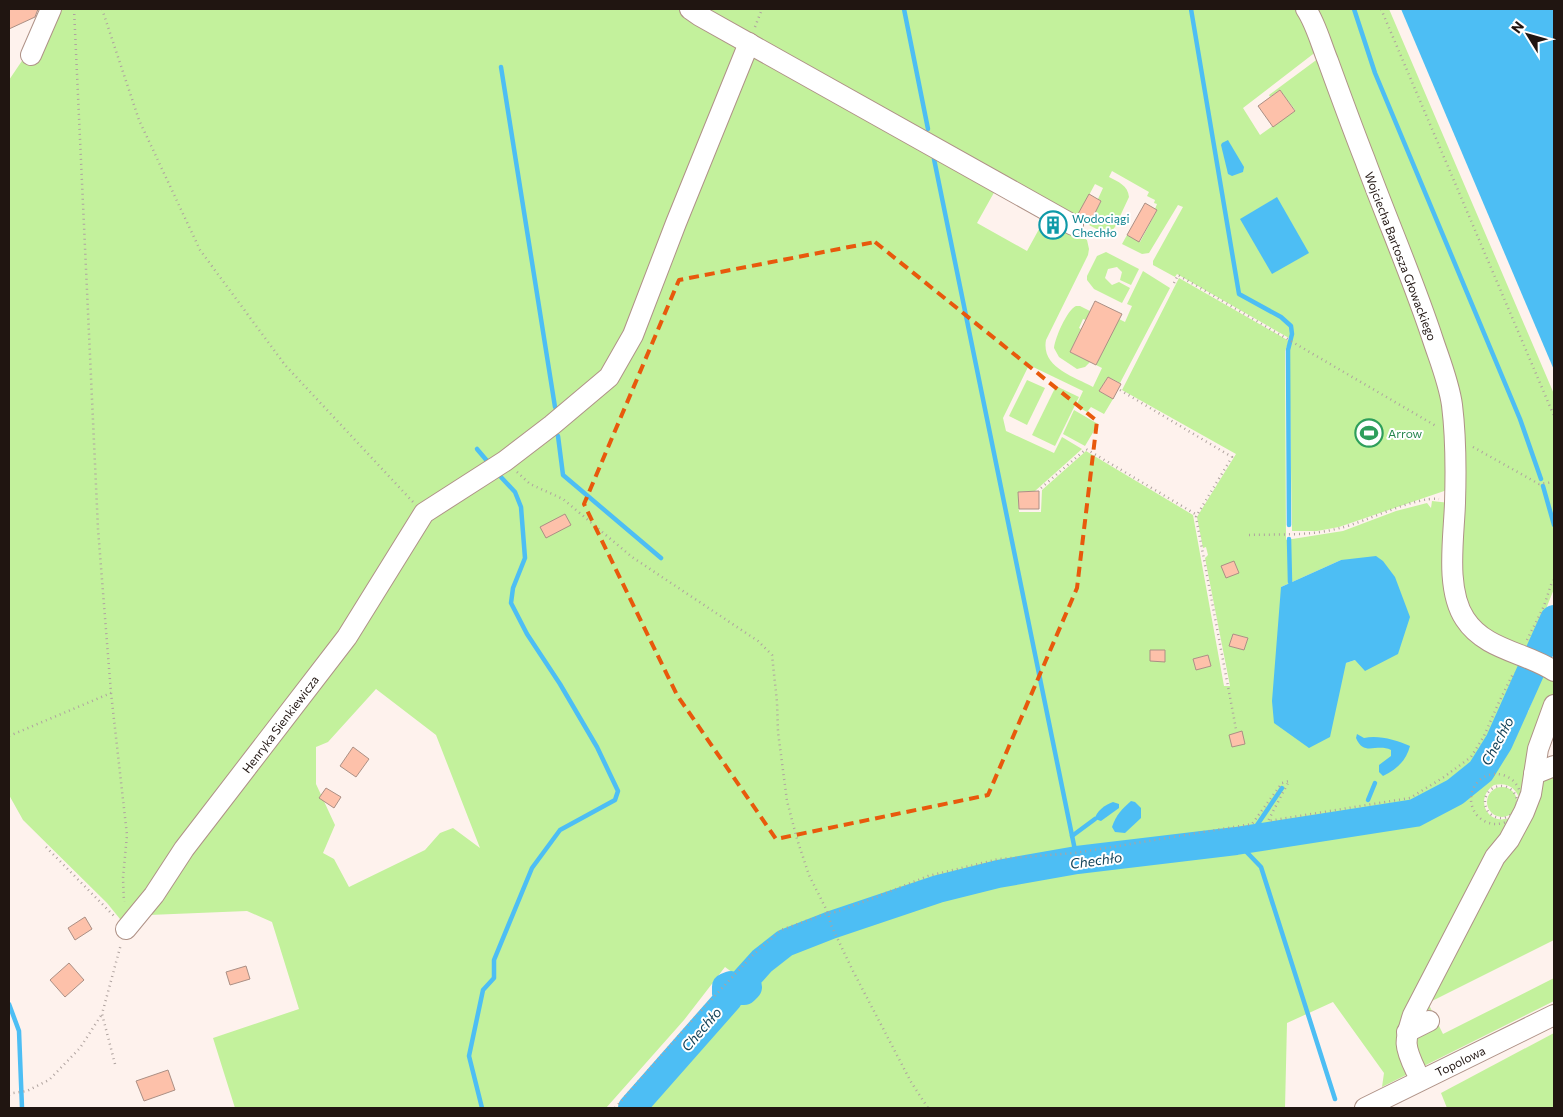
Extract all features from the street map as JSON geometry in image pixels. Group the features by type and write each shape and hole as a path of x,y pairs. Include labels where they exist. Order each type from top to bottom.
{"street":[{"path":"31,55 51,9"},
{"path":"690,9 1073,225"},
{"name":"Wojciecha Bartosza Głowackiego","path":"1306,9 1323,47 1369,172 1421,302 1446,379 1452,404 1454,436 1455,501 1452,561 1455,592 1459,607 1465,619 1493,645 1525,656 1549,668"},
{"path":"424,513 505,461 552,425 609,377 633,335 676,222 749,43"},
{"name":"Henryka Sienkiewicza","path":"126,929 154,895 184,849 347,637 424,513"},
{"path":"1416,1071 1406,1045 1407,1032 1416,1008 1495,857 1509,840 1519,823 1531,794 1538,749 1554,705"},
{"path":"1534,774 1554,766"},
{"name":"Topolowa","path":"1365,1108 1554,1015"},
{"path":"1407,1032 1429,1021"}],"path":[{"path":"9,1095 27,1091 49,1080 80,1048 102,1014 126,929 123,878 127,835 111,693 98,529 74,9"},
{"path":"102,9 139,120 200,250 285,365 424,513"},
{"path":"1382,9 1554,416"},
{"path":"1174,283 1178,276 1539,484 1554,482"},
{"path":"1120,390 1232,457 1196,517 1236,729"},
{"path":"1041,488 1086,449 1197,515"},
{"path":"505,461 530,484 563,499 632,556 758,641 772,655 778,732 787,801 809,875 828,912 831,925 853,971 911,1082 928,1108"},
{"path":"1249,535 1317,533 1341,528 1396,508 1432,498"},
{"path":"615,1108 752,956 781,930 828,912 836,912 928,876 998,859 1075,853 1252,824 1282,783 1289,782 1268,821 1410,798 1444,777 1471,757 1484,736 1513,674 1525,656 1525,645 1554,580"},
{"path":"9,736 111,693"},
{"path":"1514,819 1494,824 1479,816 1471,802 1474,786 1485,776 1503,775 1513,780 1518,786 1523,800"},
{"path":"1498,786 1508,787 1512,790 1518,800 1514,812 1504,818 1493,816 1486,808 1485,802 1489,792 1498,786"},
{"path":"46,847 105,905 126,929"},
{"path":"102,1014 115,1064"}],"highlighted area":[{"path":"875,242 1097,421 1077,588 988,795 776,839 677,695 584,504 679,280"}],"green space":[{"path":"57,9 1297,9 1317,51 1243,108 1260,135 1295,110 1280,90 1270,97 1269,95 1319,58 1415,305 1447,408 1450,489 1339,527 1317,531 1292,531 1289,338 1177,274 1175,277 1153,265 1153,261 1183,207 1178,205 1149,253 1142,254 1122,244 1127,235 1140,242 1157,210 1155,209 1157,204 1154,203 1155,200 1147,196 1149,192 1112,171 1109,177 1125,187 1129,197 1115,227 1108,235 1089,225 1101,201 1098,199 1103,188 1095,184 1075,221 1001,180 977,223 1027,251 1044,220 1046,221 1044,225 1056,232 1062,223 1087,240 1088,255 1046,340 1046,349 1048,357 1060,370 1093,387 1102,368 1096,365 1119,319 1125,322 1132,306 1127,304 1143,271 1170,288 1120,383 1108,377 1099,391 1113,399 1104,414 1091,407 1087,412 1076,406 1083,391 1029,365 1003,418 1006,431 1054,453 1062,437 1082,449 1035,491 1018,492 1019,512 1041,512 1042,490 1086,451 1193,515 1224,686 1230,686 1205,558 1208,555 1206,547 1203,548 1197,517 1236,454 1122,390 1179,278 1289,341 1285,351 1286,540 1343,531 1396,511 1427,503 1431,508 1432,501 1450,503 1451,605 1523,661 1502,704 1508,707 1498,735 1483,762 1453,789 1430,802 1405,811 984,872 945,880 785,938 765,951 740,978 725,967 684,1020 606,1108 235,1108 213,1038 299,1009 272,922 247,911 149,915 120,919 107,903 23,820 9,795 9,80","holes":["1341,560 1355,660 1346,663 1281,587","1233,634 1248,638 1244,650 1229,646","1208,655 1211,666 1196,670 1193,659","376,689 436,735 480,848 453,828 440,833 425,850 349,887 334,859 323,853 335,825 316,784 316,747 328,742"]},
{"path":"1317,9 1389,9 1554,394 1554,589 1529,651 1496,639 1473,617 1464,594 1460,565 1463,437"},
{"path":"1106,252 1139,269 1131,285 1120,280 1122,272 1117,267 1108,269 1105,278 1112,285 1119,282 1130,288 1122,303 1094,289 1087,280 1087,276 1097,256"},
{"path":"1076,306 1090,311 1086,320 1083,319 1079,328 1081,329 1070,352 1090,362 1085,367 1077,369 1059,357 1054,348 1062,325"},
{"path":"1027,380 1045,388 1027,425 1009,416"},
{"path":"1056,386 1079,397 1055,446 1032,435"},
{"path":"1074,410 1098,424 1085,446 1063,434"},
{"path":"1544,670 1554,677 1554,696 1520,799 1516,791 1507,785 1494,785 1488,790 1484,803 1489,815 1501,819 1509,818 1406,1019 1410,1073 1382,1087 1384,1073 1333,1002 1287,1023 1285,1108 640,1108 764,963 788,946 821,933 962,889 1071,870 1405,820 1449,801 1462,793 1485,773 1504,746 1517,714 1522,715 1528,712"},
{"path":"1554,770 1554,940 1428,1003 1432,1011 1430,1014 1413,1025 1538,781"},
{"path":"1502,787 1508,788 1516,796 1516,808 1508,816 1502,817 1496,816 1488,808 1487,802 1488,796 1496,788"},
{"path":"1554,978 1554,1001 1418,1069 1410,1036 1435,1025 1439,1026 1443,1034"},
{"path":"1554,1033 1554,1108 1447,1108 1441,1093"}],"water":[{"path":"1401,9 1554,9 1554,370"},
{"path":"1228,140 1244,167 1243,172 1232,176 1228,174 1221,145"},
{"path":"1277,197 1309,253 1272,274 1240,219"},
{"path":"1376,556 1383,561 1395,577 1410,617 1398,654 1365,671 1355,660 1346,663 1330,737 1309,748 1274,723 1272,701 1281,587 1341,560"},
{"path":"1357,734 1364,738 1376,737 1410,746 1400,764 1383,776 1379,772 1379,765 1391,756 1391,750 1363,747 1356,738"},
{"path":"1131,801 1141,808 1141,818 1125,833 1115,832 1112,827 1115,819"},
{"path":"1113,802 1119,804 1119,808 1101,821 1095,819 1101,809"}],"building":[{"path":"9,9 38,9 35,17 9,29"},
{"path":"1280,90 1295,111 1273,127 1258,106"},
{"path":"1089,194 1101,201 1090,223 1078,214"},
{"path":"1145,203 1157,210 1139,242 1127,235"},
{"path":"1095,301 1122,314 1096,365 1070,352"},
{"path":"1108,377 1121,384 1113,399 1099,391"},
{"path":"1039,491 1039,509 1019,509 1018,492"},
{"path":"565,514 571,525 546,538 540,527"},
{"path":"1234,561 1239,573 1226,578 1221,566"},
{"path":"1233,634 1248,638 1244,650 1229,646"},
{"path":"1150,650 1165,650 1165,662 1150,661"},
{"path":"1208,655 1211,666 1196,670 1193,659"},
{"path":"1242,731 1245,744 1232,747 1229,735"},
{"path":"353,747 369,759 356,777 340,766"},
{"path":"326,788 341,797 334,808 319,798"},
{"path":"85,917 92,929 75,940 68,928"},
{"path":"69,963 84,980 65,997 50,980"},
{"path":"246,966 250,979 230,985 226,972"},
{"path":"168,1070 175,1090 144,1101 136,1081"}],"waterway":[{"path":"904,9 928,129"},
{"path":"1191,9 1239,294 1281,317 1291,326 1292,334 1288,350 1289,525"},
{"path":"1354,9 1375,73 1520,419 1541,479"},
{"path":"501,67 555,407"},
{"path":"934,159 1077,860"},
{"path":"558,436 563,475 661,558"},
{"path":"477,449 488,462"},
{"path":"482,1108 469,1056 483,990 494,978 494,960 532,868 560,830 615,800 618,791 597,747 560,684 527,634 511,603 513,588 525,558 521,507 515,492 500,476"},
{"path":"1543,486 1554,525"},
{"path":"1289,539 1290,582"},
{"name":"Chechło","path":"632,1108 729,998 726,994 726,987 731,985 739,991 744,991 748,987 744,981 762,961 785,943 831,925 938,889 998,874 1077,860 1236,841 1415,813 1455,792 1481,771 1499,742 1554,619"},
{"path":"1368,800 1375,783"},
{"path":"1247,840 1282,788"},
{"path":"1359,822 1363,811"},
{"path":"1072,836 1095,819"},
{"path":"1236,841 1261,867 1335,1099"},
{"path":"9,1004 19,1031 22,1108"}],"place":[{"name":"Wodociągi Chechło","path":"1053,225"},
{"name":"Arrow","path":"1369,433"}]}
